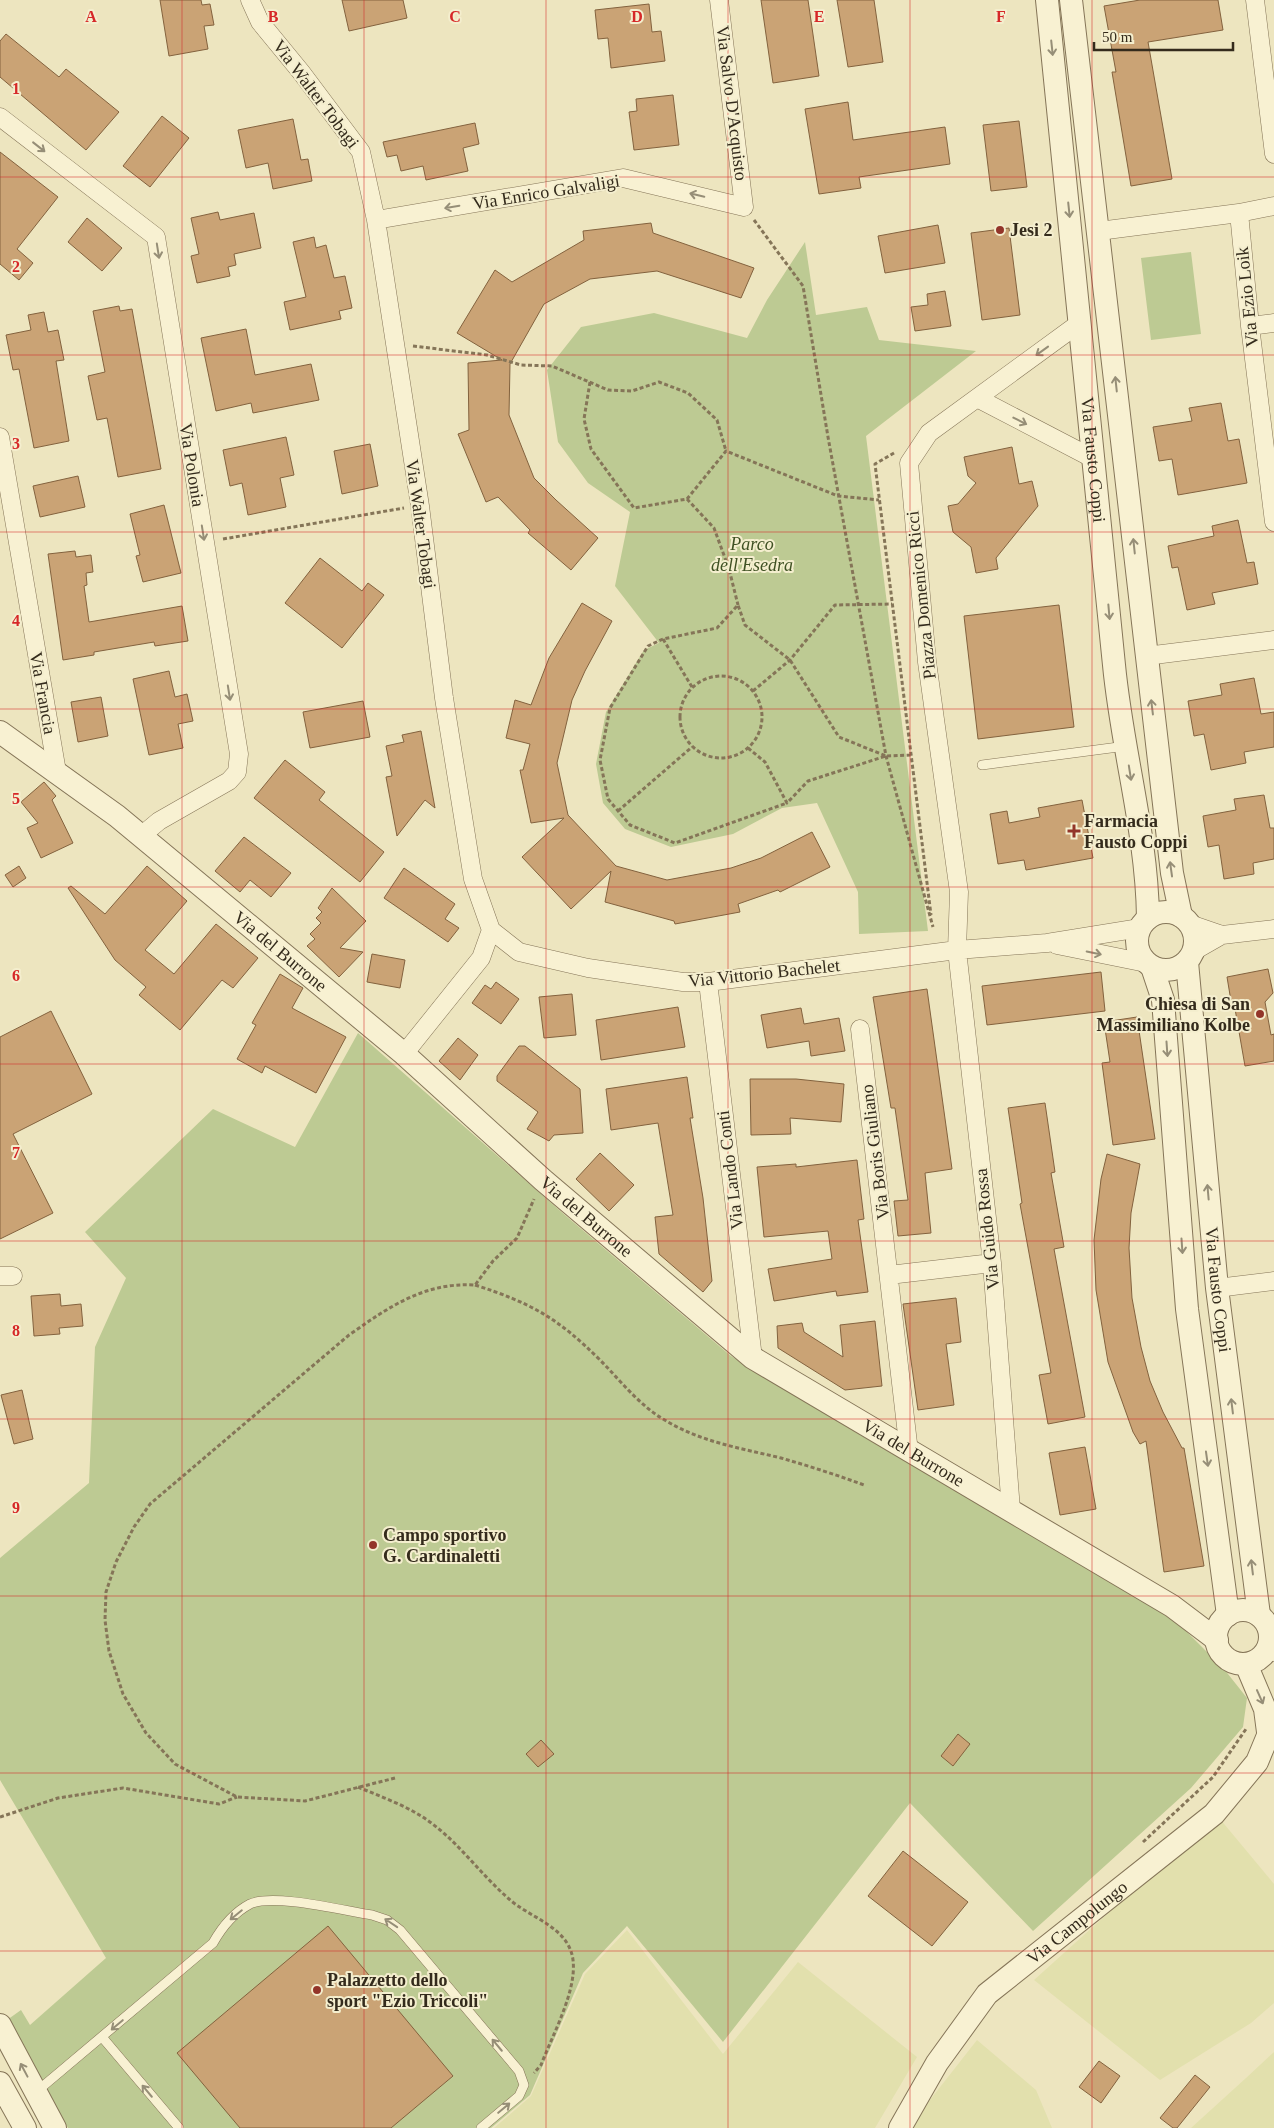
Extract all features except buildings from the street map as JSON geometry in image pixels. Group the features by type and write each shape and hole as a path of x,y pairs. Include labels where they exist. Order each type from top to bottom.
{"street":[{"name":"Via Walter Tobagi","path":"250,0 260,22 301,72 361,152 376,220 420,506 444,698 473,879 491,930"},
{"name":"Via Salvo D'Acquisto","path":"719,0 744,206"},
{"name":"Via Fausto Coppi","path":"1047,0 1081,322 1114,669 1147,879 1144,923 1137,946 1149,965 1163,1000 1187,1310 1228,1615"},
{"name":"Via Fausto Coppi","path":"1071,0 1172,873 1185,920 1195,942 1190,956 1216,1288 1259,1615"},
{"path":"1255,0 1274,154"},
{"name":"Via Polonia","path":"0,117 156,237 239,754 237,772 229,781 159,821 140,836"},
{"name":"Via Enrico Galvaligi","path":"376,220 623,178 744,206"},
{"path":"1099,231 1274,206"},
{"name":"Via Ezio Loik","path":"1239,212 1250,326 1274,522"},
{"name":"Piazza Domenico Ricci","path":"957,950 959,892 927,662 908,464 929,433 1081,322"},
{"path":"1250,326 1274,323"},
{"path":"977,398 1094,459"},
{"name":"Via Francia","path":"0,437 57,772"},
{"path":"1146,656 1274,640"},
{"name":"Via del Burrone","path":"0,732 57,772 140,836 404,1054 543,1180 753,1358 1172,1606 1216,1640"},
{"path":"1144,923 1164,912 1222,935"},
{"name":"Via Vittorio Bachelet","path":"491,930 518,952 588,968 683,982 708,982 936,952 1047,943 1144,923"},
{"path":"1149,965 1171,970 1222,935 1274,929"},
{"path":"404,1054 481,958 491,930"},
{"name":"Via Vittorio Bachelet","path":"1047,943 1149,965"},
{"name":"Via Guido Rossa","path":"957,950 992,1263 1011,1510"},
{"name":"Via Lando Conti","path":"708,982 753,1358"},
{"name":"Via Boris Giuliano","path":"860,1029 910,1452"},
{"path":"889,1275 992,1263"},
{"path":"1216,1288 1274,1281"},
{"path":"1244,1610 1259,1615 1269,1628 1272,1654 1246,1664 1237,1664 1223,1655 1216,1640 1219,1626 1228,1615 1244,1610"},
{"name":"Via Campolungo","path":"900,2128 937,2063 987,1994 1214,1814 1257,1762 1265,1709 1246,1664"},
{"path":"0,2025 55,2128"},
{"path":"0,2083 25,2128"}],"lane":[{"path":"982,765 1126,746"},
{"path":"35,2092 213,1943 224,1925 237,1914 251,1903 275,1899 387,1920 400,1930 519,2071 524,2085 519,2096 481,2128"},
{"path":"102,2037 179,2128"}],"path":[{"path":"744,206 803,286 838,496 886,756 933,927"},
{"path":"395,344 487,355 521,365 552,366 608,390 632,391 659,382 688,393 717,420 726,451"},
{"path":"590,382 584,419 591,449 634,508 687,498 726,451"},
{"path":"726,451 838,496 879,500"},
{"path":"898,451 875,464 936,952"},
{"path":"687,498 714,528 729,569 745,625 790,660 839,737 886,756"},
{"path":"205,542 420,506"},
{"path":"753,691 790,660 835,605 892,604"},
{"path":"738,605 717,628 663,639 648,646 610,708 600,760 608,799 630,825 675,843 786,803 808,781 886,756 911,755"},
{"path":"663,639 692,687"},
{"path":"716,676 736,679 753,691 759,702 762,720 756,738 748,748 738,755 714,758 702,754 692,747 684,736 680,717 684,698 692,687 703,679 716,676"},
{"path":"618,811 692,747"},
{"path":"748,748 766,762 786,803"},
{"path":"475,1286 493,1261 517,1238 543,1180"},
{"path":"237,1797 175,1764 146,1733 123,1694 110,1651 105,1620 106,1592 116,1562 134,1527 150,1504 349,1335 379,1314 419,1293 453,1284 475,1286 537,1308 579,1340 642,1404 663,1419 689,1433 712,1442 813,1468 864,1486"},
{"path":"1140,1844 1213,1777 1239,1742 1264,1725"},
{"path":"0,1817 58,1798 122,1788 219,1804 237,1797 305,1801 395,1778"},
{"path":"358,1787 420,1815 443,1832 481,1873 511,1901 549,1925 566,1940 573,1959 573,1983 541,2065 524,2085"}],"shaded area":[{"path":"1220,1819 1274,1884 1274,2003 1251,2023 1160,2080 1034,1980 1125,1898"},
{"path":"627,1930 723,2054 798,1962 917,2057 875,2128 494,2128 531,2096 585,1974"},
{"path":"977,2040 1036,2090 1052,2128 908,2128"},
{"path":"1274,2052 1274,2128 1191,2128 1246,2078"}],"green space":[{"name":"Parco dell'Esedra","path":"805,242 816,315 867,307 879,340 976,351 866,436 928,931 859,934 858,892 817,803 782,808 733,834 671,847 625,829 603,803 596,764 606,712 644,650 659,643 615,586 630,512 588,483 558,442 547,370 581,327 654,313 747,338 767,300"},
{"path":"1191,252 1201,334 1151,340 1141,258"},
{"path":"358,1033 566,1216 731,1356 862,1436 1133,1593 1183,1628 1224,1669 1247,1698 1243,1727 1191,1788 1033,1931 910,1803 723,2042 627,1926 583,1973 530,2095 491,2128 68,2128 7,2020 21,2010 30,2025 106,1958 0,1780 0,1558 89,1483 95,1347 126,1278 85,1232 213,1109 295,1147"}],"place":[{"name":"Jesi 2","path":"1000,230"},
{"name":"Farmacia Fausto Coppi","path":"1074,831"},
{"name":"Chiesa di San Massimiliano Kolbe","path":"1260,1014"},
{"name":"Campo sportivo G. Cardinaletti","path":"373,1545"},
{"name":"Palazzetto dello sport \"Ezio Triccoli\"","path":"317,1990"}]}
